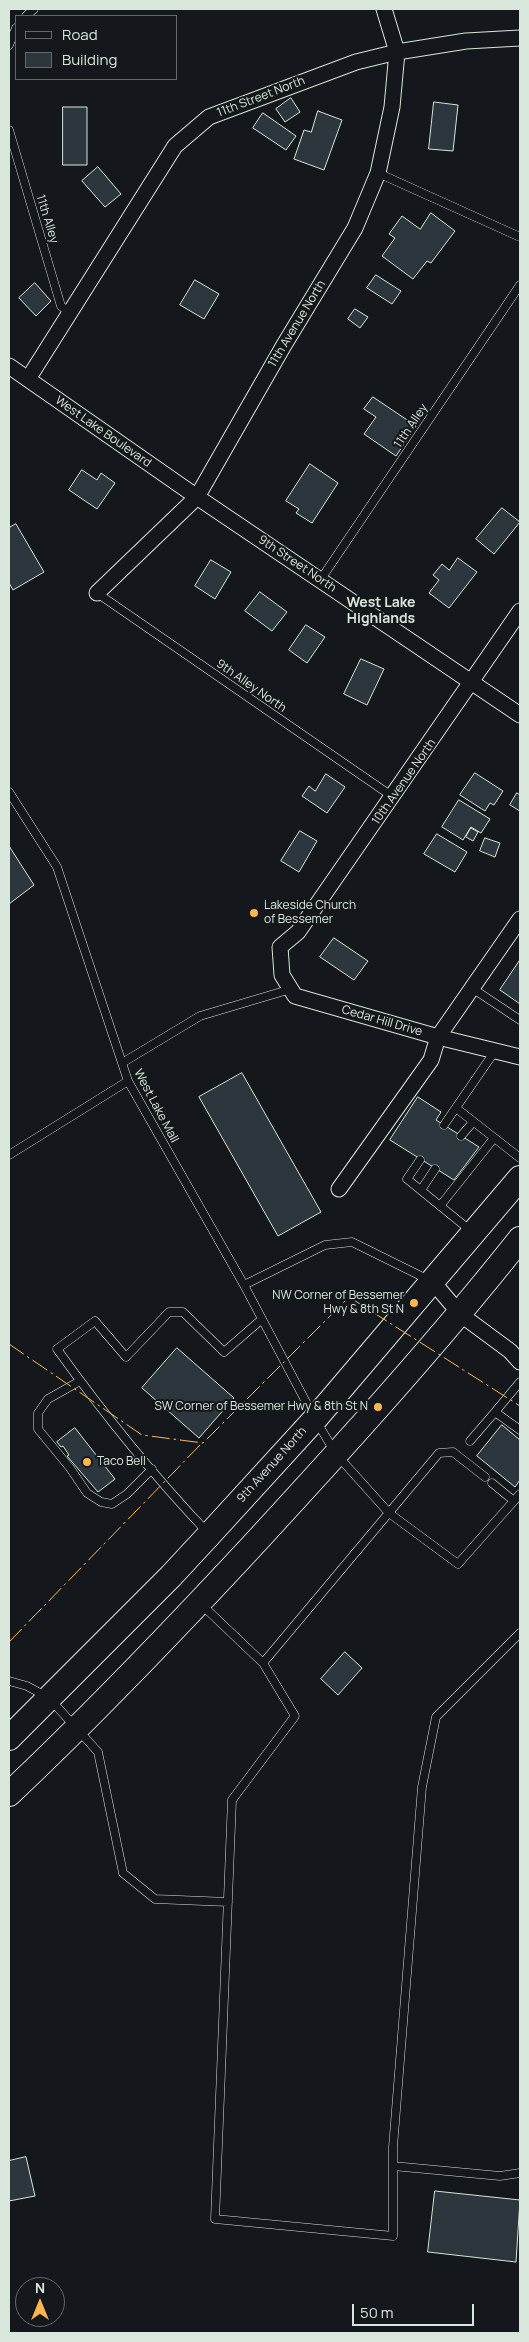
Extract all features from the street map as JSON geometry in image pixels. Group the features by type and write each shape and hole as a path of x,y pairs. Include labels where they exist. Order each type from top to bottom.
{"main road":[{"name":"9th Avenue North","path":"9,1738 171,1576 315,1418 434,1282 448,1262 474,1234 520,1178"},
{"path":"9,1794 142,1665 336,1454 460,1314 520,1239"}],"street":[{"name":"11th Avenue North","path":"97,593 197,497 284,345 355,228 378,174 392,107 397,52 384,9"},
{"name":"11th Street North","path":"28,379 174,146 208,117 356,62 397,52 466,41 520,38"},
{"name":"West Lake Boulevard","path":"9,366 197,497"},
{"name":"9th Street North","path":"197,497 520,715"},
{"name":"10th Avenue North","path":"291,989 282,975 280,946 298,932 520,612"},
{"path":"339,1189 431,1060 438,1037 520,919"},
{"name":"Cedar Hill Drive","path":"291,989 295,996 438,1037 520,1057"},
{"path":"434,1282 460,1314 510,1351 520,1362"}],"lane":[{"path":"9,45 15,30"},
{"name":"11th Alley","path":"9,130 61,306 69,312"},
{"path":"378,174 520,237"},
{"name":"11th Alley","path":"321,579 520,285"},
{"name":"9th Alley North","path":"97,593 393,797"},
{"name":"West Lake Mall","path":"9,792 57,867 128,1081 244,1285 336,1454 389,1513 458,1564 514,1501"},
{"path":"472,988 520,1020"},
{"path":"122,1063 200,1016 291,989"},
{"path":"444,1125 496,1051"},
{"path":"9,1155 128,1081"},
{"path":"456,1108 520,1158"},
{"path":"461,1136 473,1122"},
{"path":"440,1206 494,1138"},
{"path":"420,1160 407,1179 474,1234"},
{"path":"421,1190 435,1169"},
{"path":"244,1285 325,1245 352,1242 434,1282"},
{"path":"209,1534 152,1469 80,1381 57,1349 95,1321 126,1357 169,1312 183,1312 224,1352 262,1319"},
{"path":"80,1381 48,1399 38,1412 38,1429 70,1468 87,1493 101,1502 112,1504 127,1494 152,1469"},
{"path":"470,1441 520,1382"},
{"path":"496,1412 520,1430"},
{"path":"263,1663 439,1453 453,1452 484,1477"},
{"path":"492,1483 514,1501 520,1494"},
{"path":"200,1602 263,1663 295,1716 232,1800 215,2219 393,2236 393,2166 422,1787 436,1717 520,1633"},
{"path":"11,1684 27,1686 48,1698 98,1752 123,1873 155,1899 228,1902"},
{"path":"393,2166 500,2176 520,2173"}],"building":[{"path":"291,98 300,112 285,122 276,109"},
{"path":"434,102 458,105 453,151 429,149"},
{"path":"63,107 87,107 87,165 63,165"},
{"path":"318,111 342,120 324,170 294,159 304,130 311,132"},
{"path":"263,113 296,136 286,150 253,128"},
{"path":"98,167 121,194 105,207 82,181"},
{"path":"431,213 455,231 431,263 427,261 413,279 382,256 395,238 389,234 402,216 420,229"},
{"path":"376,275 401,291 392,304 367,288"},
{"path":"195,280 219,294 204,319 180,305"},
{"path":"35,283 51,301 36,316 19,298"},
{"path":"355,309 368,317 360,328 348,319"},
{"path":"373,397 416,426 396,456 364,434 376,417 364,409"},
{"path":"310,464 338,483 312,523 296,513 299,509 286,501"},
{"path":"82,470 97,480 101,473 115,483 97,509 69,490"},
{"path":"502,508 520,522 494,554 476,539"},
{"path":"16,524 44,572 13,590 9,583 9,528"},
{"path":"458,558 477,572 449,608 429,593 439,580 433,575 442,564 449,570"},
{"path":"211,560 231,572 215,599 195,586"},
{"path":"260,592 287,612 272,631 245,611"},
{"path":"306,625 325,637 307,663 289,650"},
{"path":"361,659 384,669 367,705 344,694"},
{"path":"475,773 503,791 494,805 490,803 485,811 460,795"},
{"path":"326,774 345,787 327,813 302,796 309,786 315,791"},
{"path":"517,793 520,795 520,811 510,805"},
{"path":"459,800 490,819 481,833 471,827 463,840 442,827"},
{"path":"471,828 478,832 473,841 466,837"},
{"path":"300,831 317,841 299,872 281,861"},
{"path":"437,834 467,852 455,872 424,854"},
{"path":"485,838 500,843 495,857 480,851"},
{"path":"9,846 34,885 9,904"},
{"path":"334,938 368,961 354,980 320,957"},
{"path":"520,960 520,1004 500,990"},
{"path":"242,1073 321,1212 278,1236 199,1097"},
{"path":"418,1097 441,1112 436,1120 479,1147 454,1180 390,1140"},
{"path":"177,1348 234,1398 199,1438 142,1388"},
{"path":"502,1425 520,1440 520,1480 515,1487 477,1456"},
{"name":"Taco Bell","path":"75,1428 115,1479 98,1492 67,1456 69,1455 63,1446 61,1447 57,1442"},
{"path":"345,1652 362,1668 338,1695 321,1679"},
{"path":"26,2157 35,2196 9,2201 9,2161"},
{"path":"435,2191 520,2200 516,2262 428,2252"}],"power":[{"path":"9,1344 142,1435 203,1443 349,1297 520,1406"},
{"path":"9,1642 202,1443"}],"place":[{"name":"Lakeside Church of Bessemer","path":"254,913"},
{"name":"NW Corner of Bessemer Hwy & 8th St N","path":"414,1303"},
{"name":"SW Corner of Bessemer Hwy & 8th St N","path":"378,1407"},
{"name":"Taco Bell","path":"87,1462"}],"district":[{"name":"West Lake Highlands","path":"381,612"}]}
